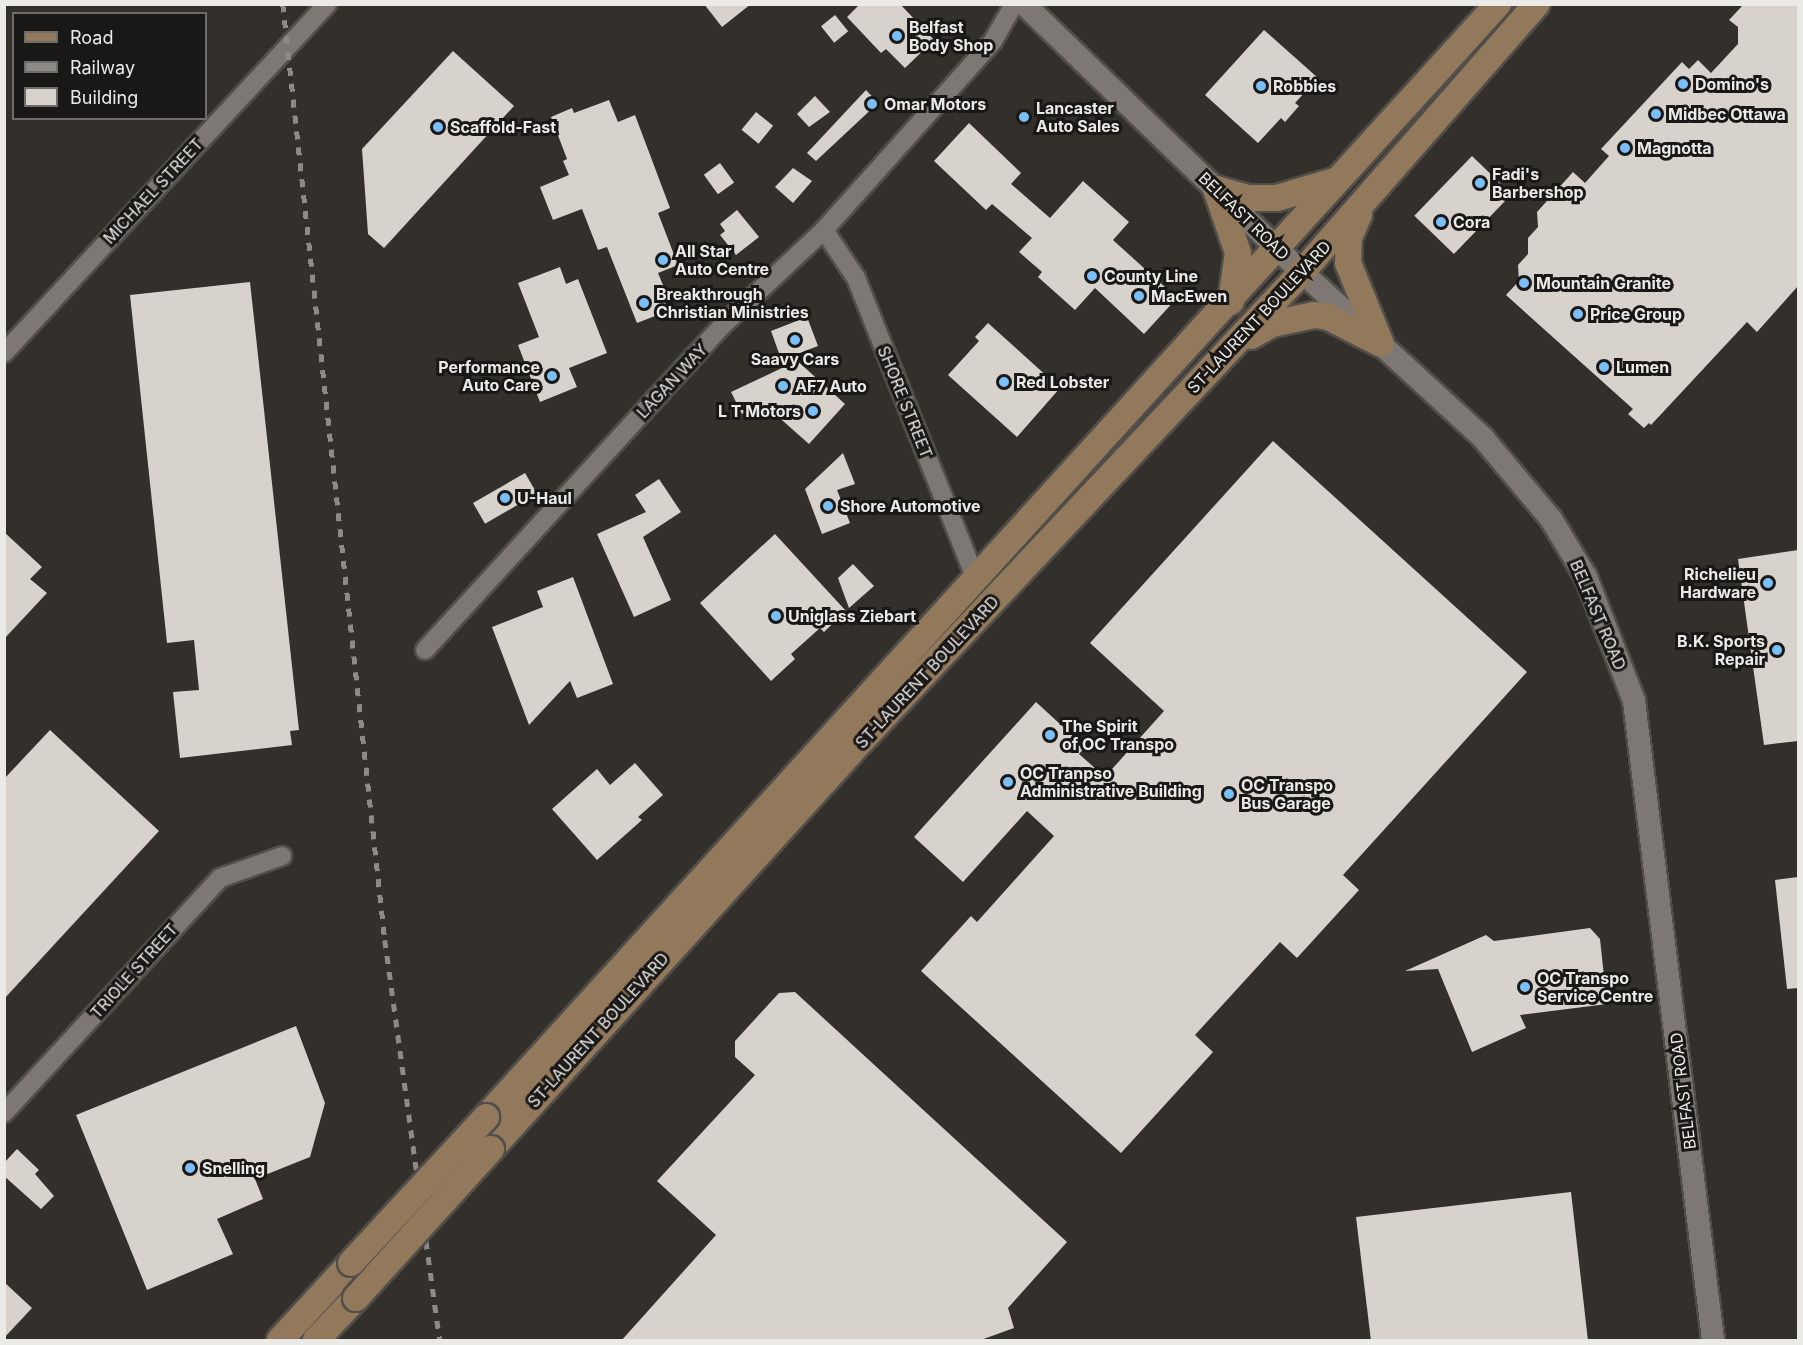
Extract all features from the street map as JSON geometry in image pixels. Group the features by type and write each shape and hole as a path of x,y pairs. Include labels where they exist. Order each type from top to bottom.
{"main road":[{"name":"ST-LAURENT BOULEVARD","path":"280,1341 1230,303 1498,4"},
{"name":"ST-LAURENT BOULEVARD","path":"316,1341 862,740 1302,272 1537,4"},
{"path":"1216,189 1247,198 1277,198 1304,193 1340,178"},
{"path":"1216,189 1236,242 1238,267 1230,303"},
{"path":"1363,204 1349,237 1348,263 1381,344"},
{"path":"1230,348 1272,324 1304,314 1328,317 1381,344"}],"street":[{"name":"MICHAEL STREET","path":"4,353 327,4"},
{"name":"LAGAN WAY","path":"425,650 724,324 824,230 993,41 1014,4"},
{"name":"BELFAST ROAD","path":"1024,4 1302,272 1483,438 1551,519 1586,577 1634,701 1713,1341"},
{"name":"SHORE STREET","path":"824,230 856,278 976,580"},
{"name":"TRIOLE STREET","path":"4,1113 220,878 282,856"}],"building":[{"path":"704,4 751,4 722,27"},
{"name":"Belfast Body Shop","path":"860,4 900,4 934,40 905,68 886,49 881,53 847,17"},
{"path":"1744,4 1798,4 1798,286 1757,332 1747,322 1651,425 1649,423 1644,428 1628,414 1633,409 1506,295 1519,281 1518,265 1528,254 1528,238 1538,227 1537,212 1573,172 1585,183 1609,156 1601,149 1682,62 1689,69 1698,60 1711,73 1738,44 1738,27 1729,20"},
{"path":"835,15 848,31 834,43 821,26"},
{"name":"Robbies","path":"1264,30 1318,78 1295,103 1299,106 1285,122 1281,118 1258,143 1205,95"},
{"name":"Scaffold-Fast","path":"453,51 514,106 384,248 368,234 362,149"},
{"path":"866,90 878,103 816,161 807,153"},
{"path":"815,96 830,112 809,127 797,114"},
{"path":"609,100 618,122 635,115 670,208 658,213 678,265 658,273 673,309 637,323 607,247 598,250 582,209 553,220 540,187 569,175 563,161 567,159 551,117 572,108 574,113"},
{"path":"756,112 773,126 759,144 742,130"},
{"path":"969,123 1021,173 1011,184 1050,218 1083,181 1129,222 1113,240 1177,298 1144,334 1095,288 1075,310 1038,277 1042,272 1019,252 1032,238 992,204 986,210 934,161"},
{"path":"1472,156 1512,194 1454,254 1414,216"},
{"path":"720,163 734,182 718,194 704,175"},
{"path":"793,168 812,181 793,203 775,187"},
{"path":"737,210 759,237 736,255 720,235 725,231 720,224"},
{"path":"560,267 566,284 578,279 607,353 569,368 577,387 540,402 518,345 539,337 518,283"},
{"path":"250,282 299,730 290,731 292,745 180,758 173,692 199,690 194,640 167,643 130,295"},
{"path":"807,317 818,346 792,356 845,404 809,444 774,413 765,417 760,406 742,414 731,392 784,367 771,331"},
{"name":"Red Lobster","path":"988,323 1060,388 1017,437 948,375 979,341 975,337"},
{"name":"OC Transpo Bus Garage","path":"1273,441 1527,672 1343,875 1359,890 1297,958 1280,942 1195,1035 1213,1052 1121,1153 921,971 971,916 977,922 1054,836 1027,811 963,882 914,837 1036,702 1085,747 1079,754 1105,777 1164,711 1090,643"},
{"name":"Shore Automotive","path":"843,453 855,484 837,490 850,523 822,534 805,489"},
{"name":"U-Haul","path":"525,473 537,494 485,524 473,503"},
{"path":"659,479 681,512 643,537 671,600 634,617 597,534 646,512 635,495"},
{"path":"4,532 42,567 30,579 47,593 4,639"},
{"name":"Uniglass Ziebart","path":"775,534 846,611 824,632 820,628 791,654 795,659 771,681 700,603"},
{"path":"1798,550 1798,741 1764,745 1738,559"},
{"path":"853,564 874,586 849,608 838,578"},
{"path":"573,577 613,684 577,698 570,681 529,725 492,627 543,607 537,591"},
{"path":"50,730 159,831 4,999 4,779"},
{"path":"635,763 663,795 638,817 642,820 597,860 552,809 597,769 610,785"},
{"path":"1798,877 1798,988 1787,989 1775,880"},
{"name":"OC Transpo Service Centre","path":"1590,928 1600,939 1607,1004 1520,1015 1526,1028 1472,1052 1438,969 1405,971 1486,935 1494,941"},
{"path":"795,992 1067,1242 1008,1308 1014,1328 978,1341 621,1341 716,1235 657,1181 755,1075 735,1057 735,1041 779,993"},
{"name":"Snelling","path":"296,1026 325,1103 310,1157 255,1179 263,1199 217,1219 233,1254 147,1290 76,1115"},
{"path":"17,1149 39,1170 35,1174 54,1196 41,1209 4,1176 4,1163"},
{"path":"1571,1192 1588,1341 1371,1341 1356,1217"},
{"path":"4,1282 32,1308 4,1338"}],"railway":[{"path":"283,4 385,940 440,1340"}],"place":[{"name":"Belfast Body Shop","path":"897,36"},
{"name":"Domino's","path":"1683,84"},
{"name":"Robbies","path":"1261,86"},
{"name":"Omar Motors","path":"872,104"},
{"name":"Midbec Ottawa","path":"1656,114"},
{"name":"Lancaster Auto Sales","path":"1024,117"},
{"name":"Scaffold-Fast","path":"438,127"},
{"name":"Magnotta","path":"1625,148"},
{"name":"Fadi's Barbershop","path":"1480,183"},
{"name":"Cora","path":"1441,222"},
{"name":"All Star Auto Centre","path":"663,260"},
{"name":"County Line","path":"1092,276"},
{"name":"Mountain Granite","path":"1524,283"},
{"name":"MacEwen","path":"1139,296"},
{"name":"Breakthrough Christian Ministries","path":"644,303"},
{"name":"Price Group","path":"1578,314"},
{"name":"Saavy Cars","path":"795,340"},
{"name":"Lumen","path":"1604,367"},
{"name":"Performance Auto Care","path":"552,376"},
{"name":"Red Lobster","path":"1004,382"},
{"name":"AF7 Auto","path":"783,386"},
{"name":"L T Motors","path":"813,411"},
{"name":"U-Haul","path":"505,498"},
{"name":"Shore Automotive","path":"828,506"},
{"name":"Richelieu Hardware","path":"1768,583"},
{"name":"Uniglass Ziebart","path":"776,616"},
{"name":"B.K. Sports Repair","path":"1777,650"},
{"name":"The Spirit of OC Transpo","path":"1050,735"},
{"name":"OC Tranpso Administrative Building","path":"1008,782"},
{"name":"OC Transpo Bus Garage","path":"1229,794"},
{"name":"OC Transpo Service Centre","path":"1525,987"},
{"name":"Snelling","path":"190,1168"}]}
